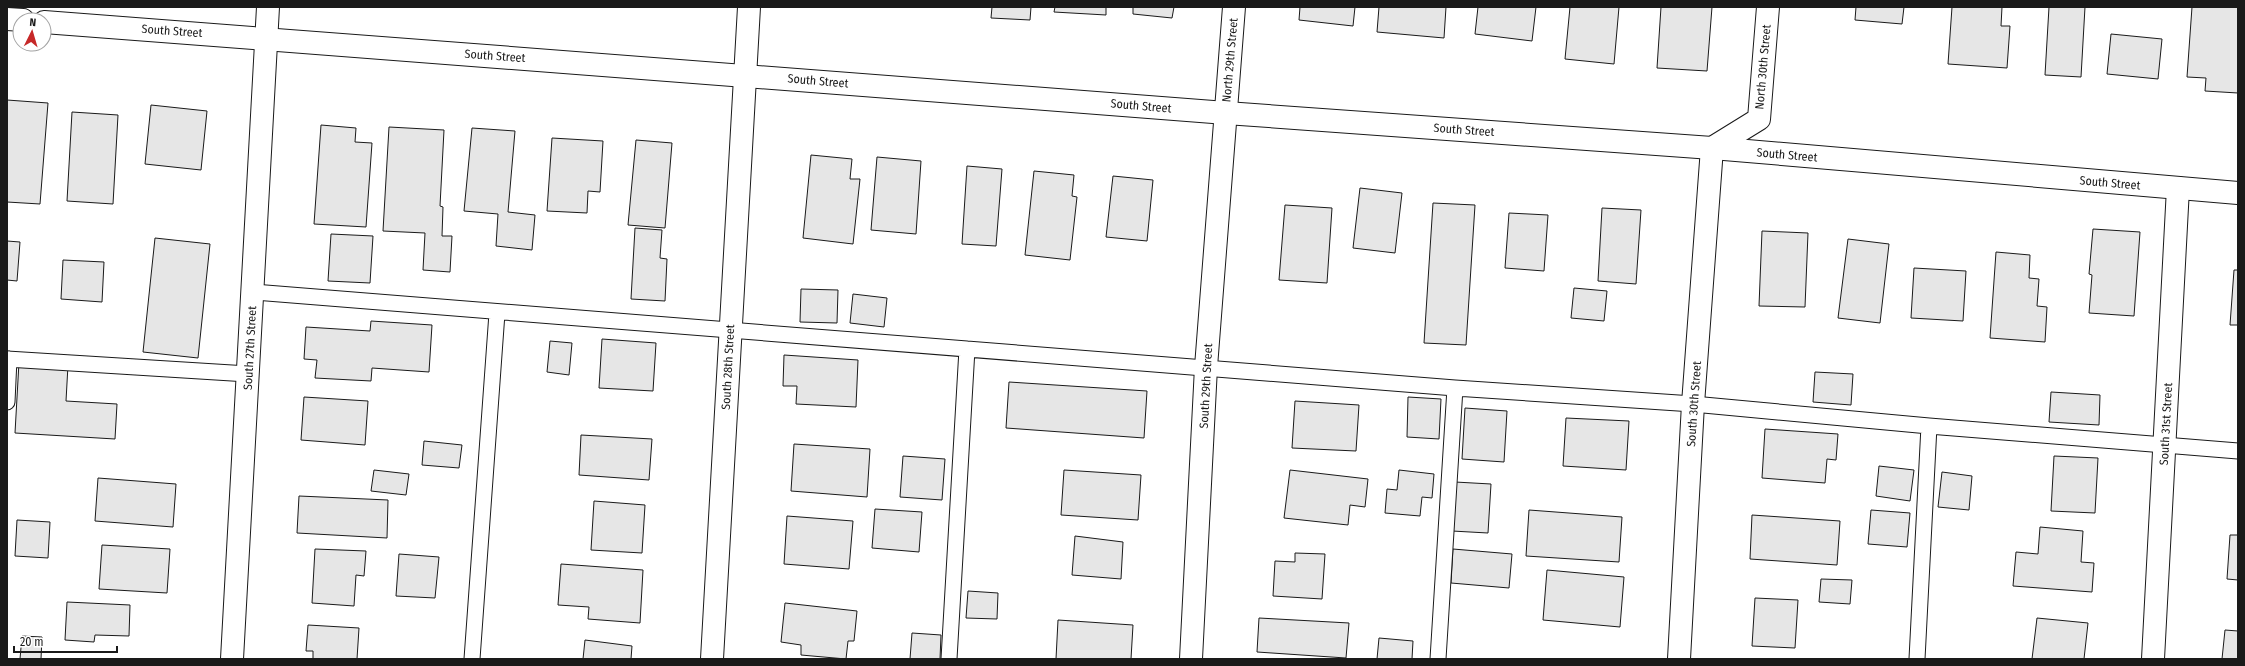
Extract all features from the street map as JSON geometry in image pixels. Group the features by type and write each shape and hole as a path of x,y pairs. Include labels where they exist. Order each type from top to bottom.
{"street":[{"name":"South 27th Street","path":"232,659 268,7"},
{"name":"South 28th Street","path":"712,659 744,74 750,7"},
{"name":"North 29th Street","path":"1226,113 1234,7"},
{"name":"North 30th Street","path":"1712,148 1759,119 1768,7"},
{"name":"South Street","path":"52,23 744,74 1226,113 1712,148 2238,193"},
{"name":"South 29th Street","path":"1191,659 1206,367 1226,113"},
{"name":"South 30th Street","path":"1679,659 1693,404 1712,148"},
{"name":"South 31st Street","path":"2153,659 2178,188"}],"lane":[{"path":"253,292 1455,388 1693,404 1929,426 2238,450"},
{"path":"472,659 497,312"},
{"path":"949,659 967,349"},
{"path":"7,402 8,359 248,374"},
{"path":"1438,659 1455,388"},
{"path":"1917,659 1929,426"}],"building":[{"path":"992,7 1031,7 1030,20 991,18"},
{"path":"1055,7 1106,7 1106,15 1054,12"},
{"path":"1133,7 1174,7 1172,18 1133,14"},
{"path":"1300,7 1355,7 1353,26 1299,20"},
{"path":"1379,7 1446,7 1444,38 1377,32"},
{"path":"1478,7 1536,7 1532,41 1475,34"},
{"path":"1570,7 1619,7 1614,64 1565,59"},
{"path":"1661,7 1712,7 1707,71 1657,68"},
{"path":"1856,7 1904,7 1902,24 1855,20"},
{"path":"1952,7 2002,7 2001,26 2010,26 2007,68 1948,64"},
{"path":"2049,7 2085,7 2081,77 2045,75"},
{"path":"2192,7 2238,7 2238,93 2205,91 2206,78 2187,77"},
{"path":"2111,34 2162,39 2158,79 2107,74"},
{"path":"7,100 48,103 40,204 7,202"},
{"path":"151,105 207,111 201,170 145,164"},
{"path":"72,112 118,115 113,204 67,201"},
{"path":"321,125 356,128 355,142 372,143 366,227 314,224"},
{"path":"389,127 444,130 440,206 443,207 442,236 452,236 450,272 423,270 425,233 383,231"},
{"path":"472,128 515,131 508,212 535,215 532,250 496,246 498,214 464,211"},
{"path":"552,138 603,141 600,192 588,191 587,213 547,211"},
{"path":"636,140 672,143 665,228 628,225"},
{"path":"811,155 852,159 850,179 860,179 853,244 803,238"},
{"path":"877,157 921,161 916,234 871,230"},
{"path":"967,166 1002,169 996,246 962,244"},
{"path":"1034,171 1074,175 1072,196 1077,197 1070,260 1025,255"},
{"path":"1113,176 1153,180 1147,241 1106,237"},
{"path":"1360,188 1402,193 1395,253 1353,248"},
{"path":"1433,203 1475,205 1466,345 1424,343"},
{"path":"1285,205 1332,208 1327,283 1279,280"},
{"path":"1602,208 1641,210 1636,284 1598,281"},
{"path":"1509,213 1548,215 1544,271 1505,268"},
{"path":"635,228 662,230 660,258 667,259 665,301 631,299"},
{"path":"2093,229 2140,232 2134,316 2089,313 2092,275 2089,274"},
{"path":"1762,231 1808,233 1805,307 1759,306"},
{"path":"331,234 373,236 370,283 328,281"},
{"path":"155,238 210,244 198,358 143,352"},
{"path":"1848,239 1889,244 1880,323 1838,318"},
{"path":"7,241 20,242 17,281 7,280"},
{"path":"1996,252 2030,255 2029,278 2039,279 2037,306 2047,307 2045,342 1990,338"},
{"path":"63,260 104,262 102,302 61,299"},
{"path":"1914,268 1966,271 1963,321 1911,318"},
{"path":"2234,270 2238,270 2238,325 2230,325"},
{"path":"1574,288 1607,291 1604,321 1571,318"},
{"path":"801,289 838,290 837,323 800,322"},
{"path":"853,294 887,298 884,327 850,323"},
{"path":"371,321 432,325 429,372 372,368 371,381 315,378 317,360 304,359 306,327 370,331"},
{"path":"602,339 656,343 653,391 599,388"},
{"path":"550,341 572,343 569,375 547,372"},
{"path":"784,355 858,360 856,407 796,404 797,386 783,386"},
{"path":"19,362 68,365 66,401 117,404 115,439 15,433"},
{"path":"1815,372 1853,374 1851,405 1813,402"},
{"path":"1009,382 1147,391 1144,438 1006,428"},
{"path":"2051,392 2100,395 2099,425 2049,422"},
{"path":"304,397 368,401 365,445 301,440"},
{"path":"1408,397 1441,399 1439,439 1407,437"},
{"path":"1295,401 1359,405 1356,451 1292,448"},
{"path":"1465,408 1507,411 1504,462 1462,459"},
{"path":"1566,418 1629,421 1626,470 1563,466"},
{"path":"1765,429 1838,434 1836,460 1827,459 1825,483 1762,478"},
{"path":"581,435 652,439 649,480 579,475"},
{"path":"424,441 462,445 459,468 422,465"},
{"path":"794,444 870,449 867,497 791,491"},
{"path":"903,456 945,459 942,500 900,497"},
{"path":"2054,456 2098,458 2095,513 2051,511"},
{"path":"1879,466 1914,470 1910,501 1876,496"},
{"path":"374,470 409,474 406,495 371,491"},
{"path":"1064,470 1141,475 1138,520 1061,515"},
{"path":"1290,470 1368,479 1365,507 1350,505 1348,525 1284,518"},
{"path":"1399,470 1434,474 1432,498 1422,497 1420,516 1385,513 1387,489 1397,490"},
{"path":"1942,472 1972,476 1969,510 1938,507"},
{"path":"98,478 176,484 173,527 95,521"},
{"path":"1455,482 1491,484 1488,533 1452,531"},
{"path":"299,496 388,500 387,538 297,533"},
{"path":"594,501 645,505 642,553 591,550"},
{"path":"875,509 922,512 919,552 872,548"},
{"path":"1529,510 1622,517 1619,562 1526,556"},
{"path":"1871,510 1910,513 1907,547 1868,544"},
{"path":"1752,515 1840,521 1837,565 1750,559"},
{"path":"787,516 853,521 849,569 784,564"},
{"path":"17,520 50,522 48,558 15,556"},
{"path":"2040,527 2083,531 2081,562 2094,563 2092,592 2013,586 2016,552 2038,554"},
{"path":"2230,535 2238,535 2238,580 2227,579"},
{"path":"1075,536 1123,542 1121,579 1072,575"},
{"path":"102,545 170,549 167,593 99,589"},
{"path":"315,549 366,551 364,576 356,575 354,606 312,603"},
{"path":"1453,549 1512,554 1509,588 1451,583"},
{"path":"1295,553 1325,554 1322,599 1273,596 1275,561 1295,562"},
{"path":"399,554 439,557 435,598 396,596"},
{"path":"561,564 643,570 640,623 588,619 589,607 558,605"},
{"path":"1547,570 1624,577 1620,627 1543,620"},
{"path":"1821,579 1852,580 1850,604 1819,602"},
{"path":"968,591 998,593 997,619 966,618"},
{"path":"1755,598 1798,600 1795,648 1752,646"},
{"path":"67,602 130,605 129,636 95,635 94,642 65,640"},
{"path":"785,603 857,611 854,641 848,641 846,659 801,655 801,645 781,642"},
{"path":"1259,618 1349,623 1346,658 1257,652"},
{"path":"2037,618 2088,623 2084,659 2032,659"},
{"path":"1058,620 1133,625 1131,659 1056,659"},
{"path":"308,625 359,628 357,659 313,659 313,651 306,651"},
{"path":"2225,630 2238,631 2238,659 2222,659"},
{"path":"912,633 941,635 940,659 910,659"},
{"path":"22,636 42,637 41,659 20,659"},
{"path":"1379,638 1413,641 1412,659 1377,659"},
{"path":"585,640 632,646 631,659 583,659"}]}
